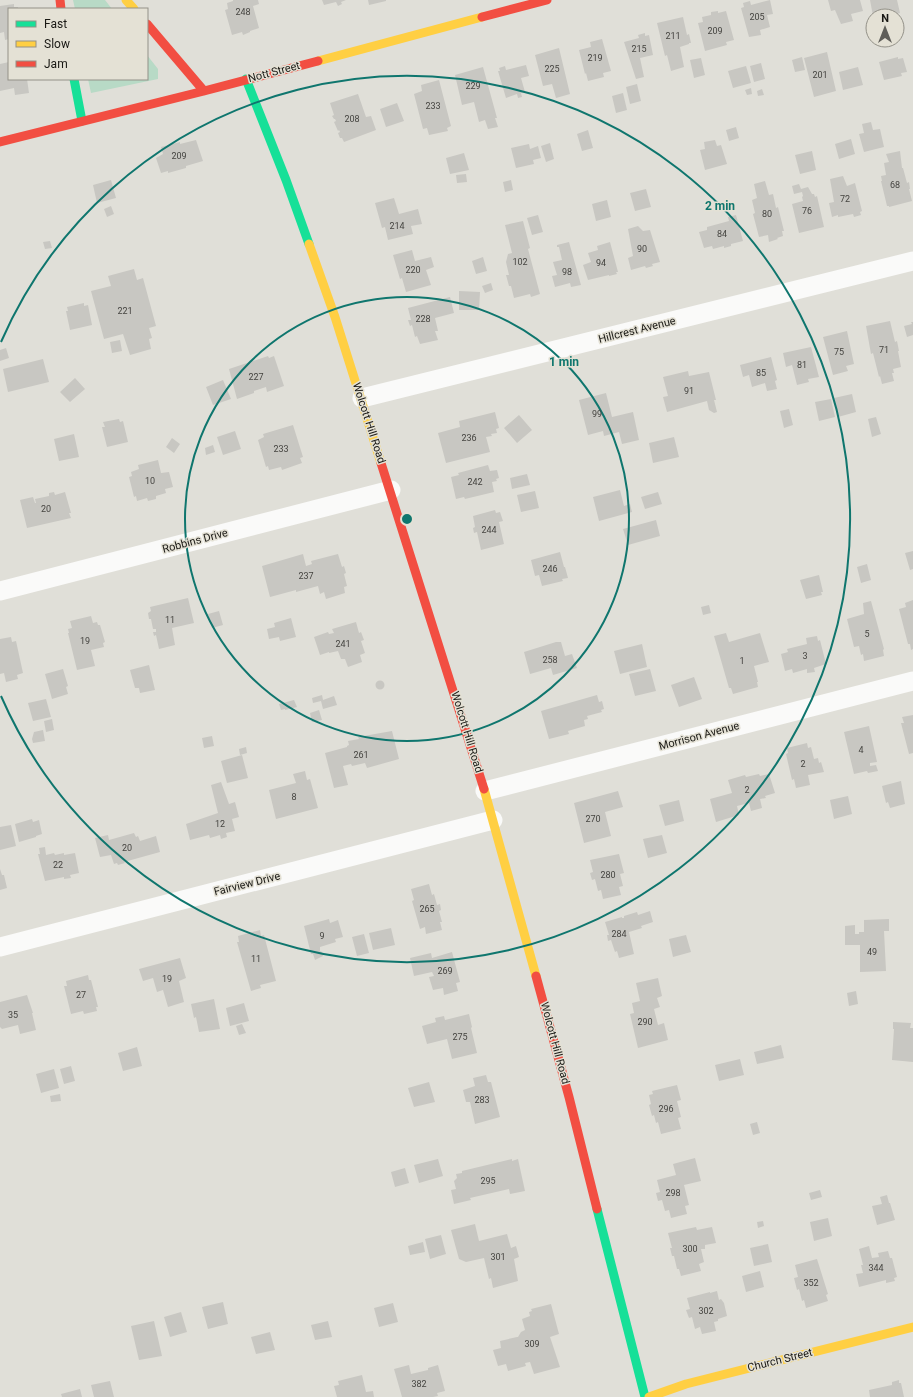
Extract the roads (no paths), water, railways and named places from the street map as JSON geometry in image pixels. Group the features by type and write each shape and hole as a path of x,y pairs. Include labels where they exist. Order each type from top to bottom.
{"street":[{"path":"126,0 133,8"},
{"name":"Nott Street","path":"0,142 547,0"},
{"path":"148,25 204,90"},
{"name":"Wolcott Hill Road","path":"246,79 307,236 362,398 485,792 569,1097 645,1397"},
{"path":"74,80 82,121"},
{"name":"Hillcrest Avenue","path":"362,398 913,262"},
{"name":"Robbins Drive","path":"0,591 391,490"},
{"name":"Morrison Avenue","path":"485,792 913,681"},
{"name":"Fairview Drive","path":"0,947 493,820"},
{"name":"Church Street","path":"648,1397 686,1384 913,1327"}]}
